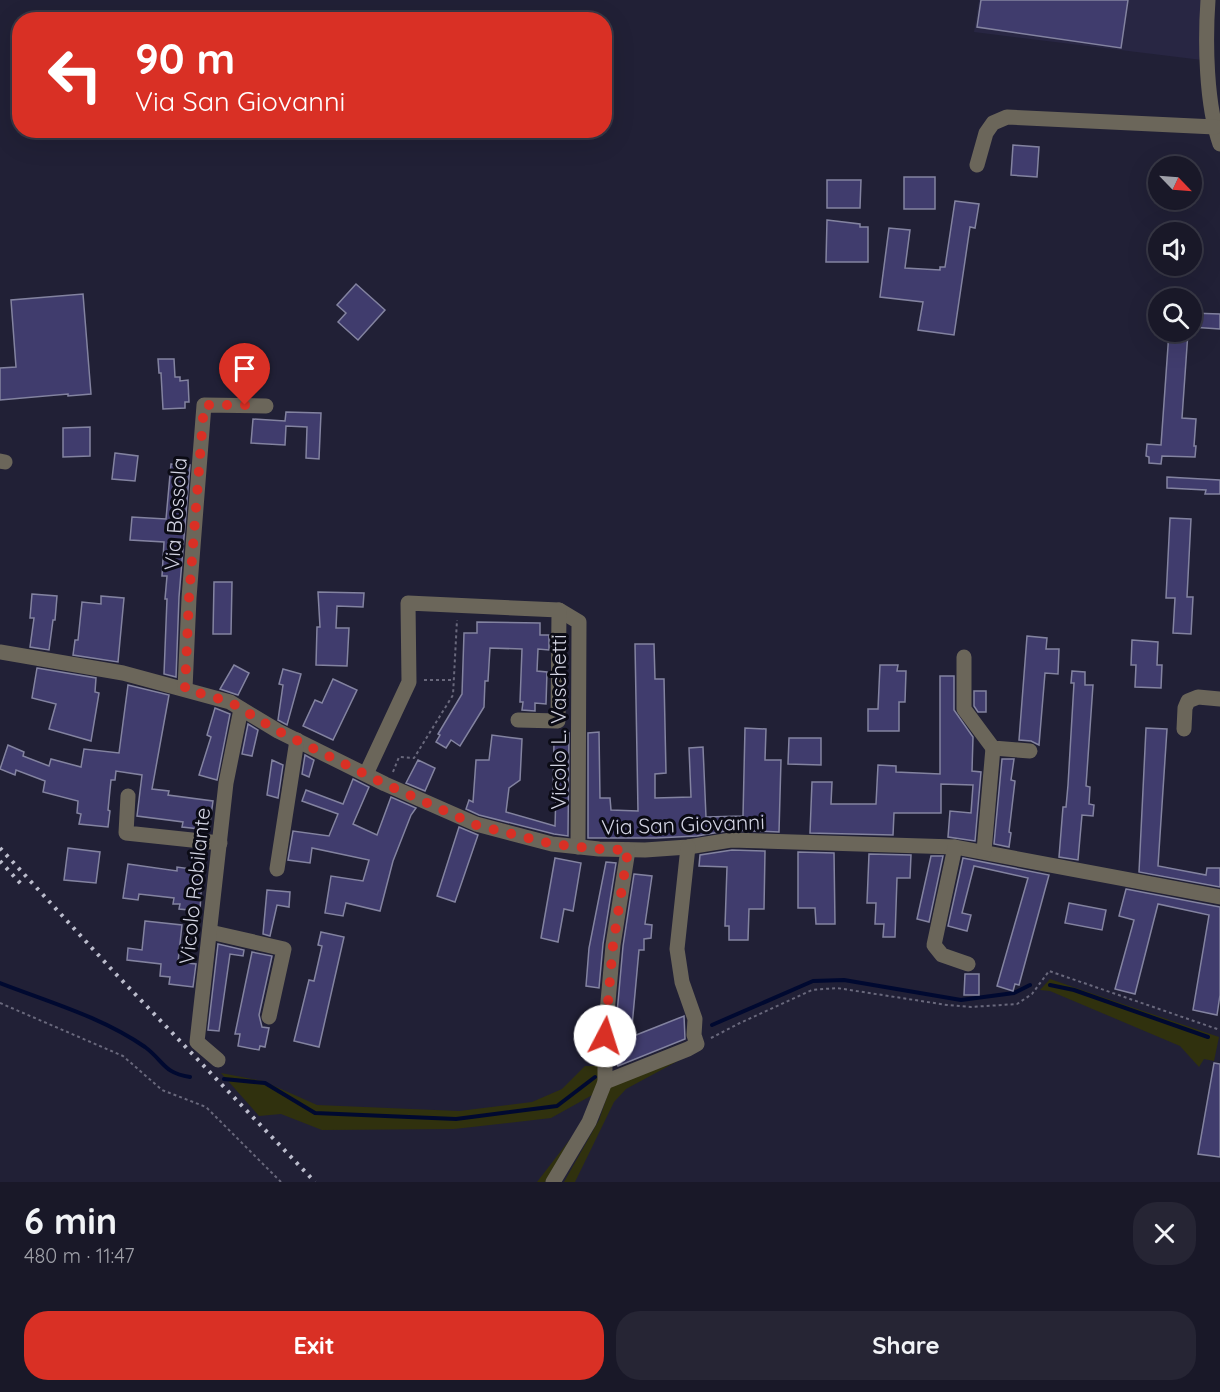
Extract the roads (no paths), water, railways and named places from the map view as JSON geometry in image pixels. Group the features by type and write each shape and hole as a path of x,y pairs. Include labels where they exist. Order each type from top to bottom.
{"street":[{"path":"1208,0 1206,40 1215,127 1220,144"},
{"path":"977,165 986,133 993,123 1007,117 1215,127"},
{"name":"Via Bossola","path":"185,689 189,598 204,405 266,406"},
{"path":"366,774 409,680 408,603 559,610 558,721 518,720"},
{"name":"Vicolo L. Vaschetti","path":"559,610 579,622 578,847"},
{"name":"Via San Giovanni","path":"0,652 123,673 230,702 297,740 476,825 552,844 628,850 688,847 731,840 955,847 1220,897"},
{"path":"964,657 964,709 993,748 984,851"},
{"path":"1184,729 1185,708 1188,701 1198,697 1220,699"},
{"name":"Vicolo Robilante","path":"218,1060 197,1042 226,783 242,709"},
{"path":"277,869 297,740"},
{"path":"993,748 1030,751"},
{"path":"128,796 126,833 220,843"},
{"path":"605,1082 697,1044 694,1035 695,1019 682,982 678,949 688,847"},
{"path":"955,847 934,945 942,955 968,964"},
{"path":"553,1182 589,1122 605,1082 605,1036 613,945 628,850"},
{"path":"210,932 284,950 269,1017"}],"waterway":[{"path":"712,1025 813,981 844,980 961,1000 1014,993 1030,985"},
{"path":"0,983 111,1027 145,1047 174,1073 190,1077"},
{"path":"1050,985 1074,990 1208,1037"},
{"path":"224,1079 265,1083 315,1113 456,1119 557,1106 595,1077"}],"railway":[{"path":"0,848 114,972 315,1182"},
{"path":"0,861 21,884"}]}
